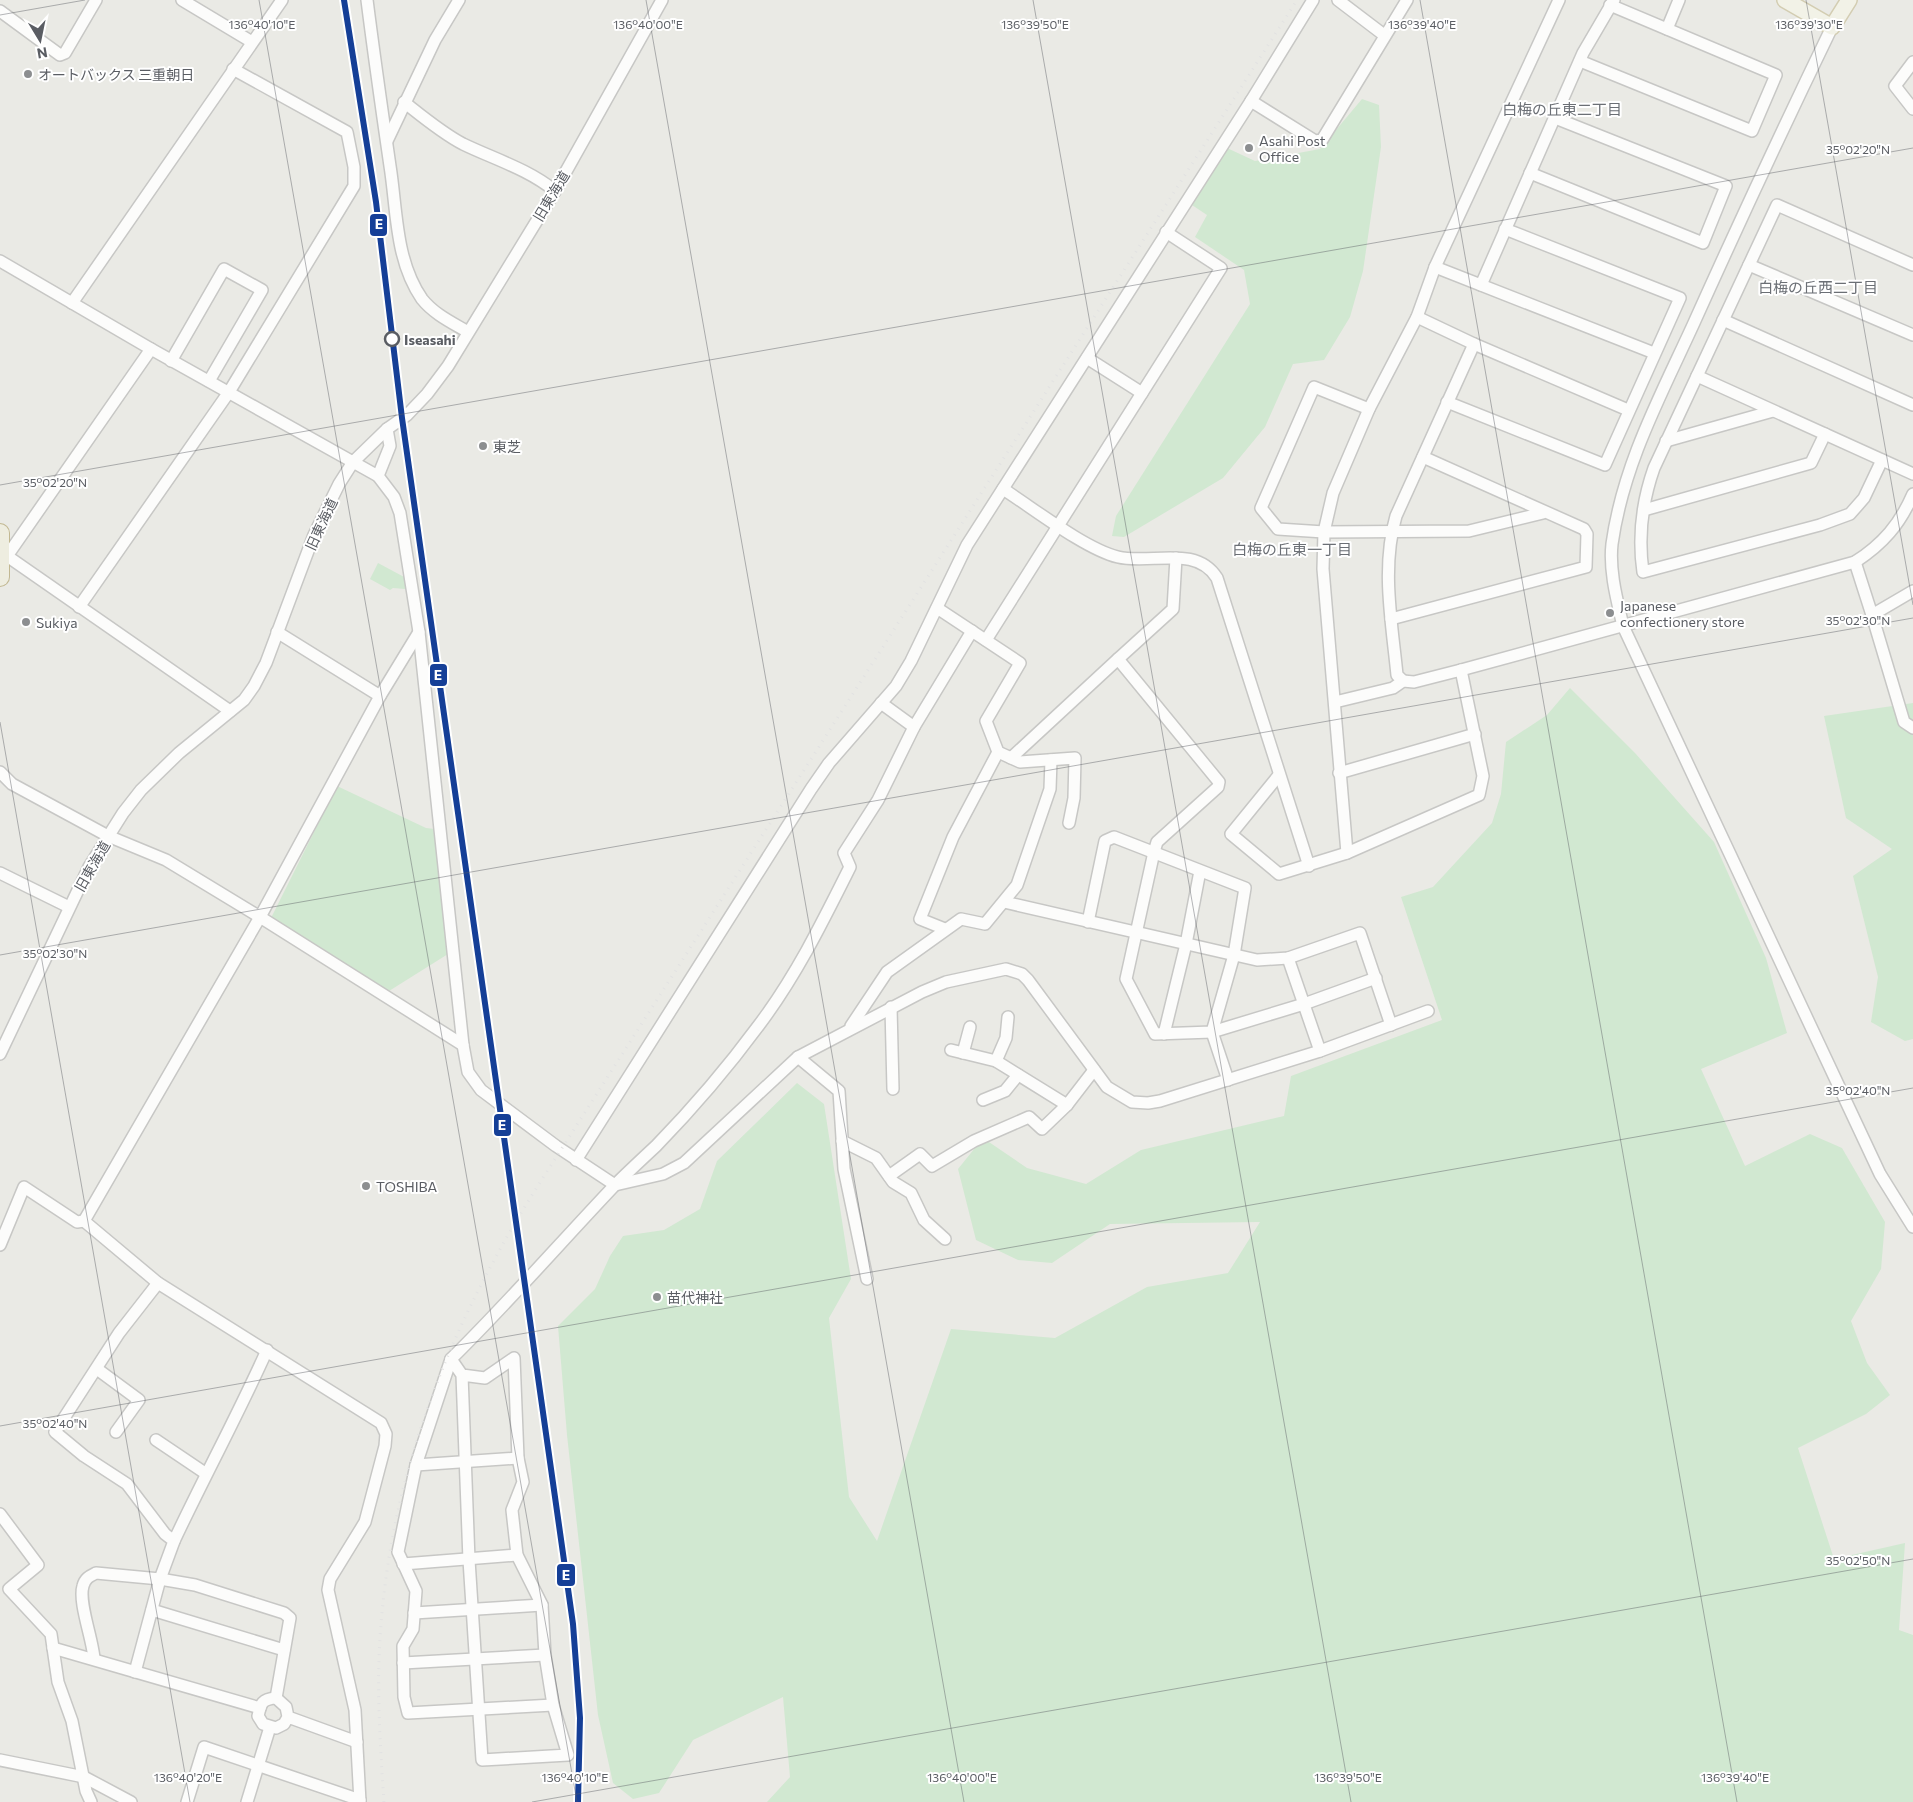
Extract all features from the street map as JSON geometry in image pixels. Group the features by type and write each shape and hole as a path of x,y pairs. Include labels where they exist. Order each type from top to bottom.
{"highway":[{"path":"0,533 4,557 0,577"}],"main road":[{"path":"1785,0 1832,27 1849,0"}],"street":[{"path":"0,11 60,55 65,53 96,0"},
{"path":"182,0 252,42"},
{"path":"72,303 282,0"},
{"path":"367,0 394,218 405,263 422,298 438,315 468,332"},
{"path":"386,143 435,40 459,0"},
{"name":"旧東海道","path":"0,1054 69,907 89,867 108,836 141,790 179,754 244,700 254,686 266,663 314,535 339,484 353,462 387,429 407,415 427,394 468,332 555,191 662,0"},
{"path":"576,1160 811,789 829,763 901,677 967,545 1251,101 1313,0"},
{"path":"1338,0 1384,35"},
{"path":"1251,101 1315,142 1322,140 1407,0"},
{"path":"1347,854 1323,569 1324,532 1333,493 1369,409 1417,317 1435,267 1559,0"},
{"path":"1667,29 1679,0"},
{"path":"1481,285 1580,60 1612,3 1667,29 1776,75 1752,131 1580,60"},
{"path":"1832,27 1742,216 1632,459 1618,513 1612,547 1614,589 1623,626 1880,1174 1913,1227"},
{"path":"1913,62 1896,86 1913,109"},
{"path":"79,607 229,392 354,186 354,167 347,132 233,69"},
{"path":"404,102 436,127 462,143 541,180 555,191"},
{"path":"1530,173 1703,242 1726,186 1554,118"},
{"path":"1882,460 1864,498 1850,514 1820,525 1643,572 1640,550 1646,491 1666,442 1777,205 1913,265"},
{"path":"1447,402 1605,465 1628,410 1680,298 1505,229"},
{"path":"986,640 1221,268 1166,232"},
{"path":"0,261 171,361 378,476 394,497 400,513 419,632 463,1045 468,1072 481,1090 576,1160 615,1185 664,1174 684,1162 798,1056 891,1007 946,982 991,972 1013,970 1028,980 1107,1088 1132,1102 1148,1103 1160,1101 1320,1051 1428,1011"},
{"path":"1749,265 1913,335"},
{"path":"1435,267 1654,353"},
{"path":"171,361 224,269 262,290 209,381"},
{"path":"1417,317 1474,344 1628,410"},
{"path":"1723,320 1913,405"},
{"path":"1474,344 1396,516 1391,532 1388,582 1397,675 1403,681 1414,682 1461,670 1855,562 1873,551 1890,534 1904,514 1913,494"},
{"path":"151,349 4,557 230,712"},
{"path":"1087,358 1142,393"},
{"path":"1697,376 1913,474"},
{"path":"1369,409 1314,387 1261,508 1278,528 1324,532 1470,531 1544,513"},
{"path":"1666,442 1773,410"},
{"path":"378,476 390,446 387,429"},
{"path":"1644,510 1811,462 1825,434"},
{"path":"1391,619 1586,567 1587,534 1584,529 1544,513 1423,457"},
{"path":"1003,489 1098,549 1117,557 1136,560 1176,558 1201,561 1211,568 1217,578 1309,866"},
{"path":"1011,758 1173,609 1176,558"},
{"path":"1855,562 1904,722 1913,728"},
{"path":"1872,615 1912,594"},
{"path":"937,608 1020,663 986,721 998,752 1020,762 1075,758 1074,798 1069,823"},
{"path":"553,1705 408,1713 404,1697 403,1646 413,1629 416,1591 398,1552 416,1465 452,1360 497,1314 615,1185 656,1145 715,1079 760,1024 800,962 850,867 844,853 878,800 914,727 972,631"},
{"path":"277,632 380,696"},
{"path":"84,1221 260,917 380,696 419,632"},
{"path":"1118,659 1219,782 1218,787 1157,842 1154,852 1126,979 1155,1034 1212,1032 1304,1004 1376,978"},
{"path":"1279,775 1230,834 1279,874 1347,854 1479,795 1483,776 1461,670"},
{"path":"1335,702 1394,688 1403,681"},
{"path":"881,703 914,727"},
{"path":"1339,773 1475,734"},
{"path":"945,929 920,919 953,838 998,752"},
{"path":"850,1028 887,972 961,919 985,924 1017,885 1050,789 1051,760"},
{"path":"0,772 12,784 108,836 166,860 463,1045"},
{"path":"1088,922 1105,841 1114,837 1245,888 1234,955 1212,1032 1228,1080"},
{"path":"1164,1034 1186,944 1200,871"},
{"path":"0,873 69,907"},
{"path":"1004,902 1257,960 1288,958 1360,933 1390,1025"},
{"path":"1350,937 1351,930 1365,925"},
{"path":"1288,958 1320,1051"},
{"path":"891,1007 893,1089"},
{"path":"996,1061 1006,1038 1008,1017"},
{"path":"963,1053 970,1027"},
{"path":"950,1050 996,1061 1067,1105"},
{"path":"798,1056 839,1091 844,1169 867,1279"},
{"path":"889,1176 920,1154 932,1166 974,1141 1029,1118 1042,1129 1067,1105 1094,1070"},
{"path":"983,1100 1005,1091 1018,1075"},
{"path":"842,1141 876,1158 893,1182 910,1193 924,1220 945,1239"},
{"path":"0,1245 24,1187 77,1222 84,1221 158,1283 381,1423 386,1434 365,1522 330,1579 328,1590 355,1710 360,1801 259,1764 204,1747 187,1802"},
{"path":"158,1283 119,1334 55,1432 84,1456 127,1484 165,1534 174,1541"},
{"path":"135,1672 160,1579 174,1541 205,1473 236,1420 267,1350"},
{"path":"452,1360 462,1375 469,1560 482,1760 568,1755 553,1705 545,1654 542,1604 517,1555 512,1510 523,1482 518,1458 514,1358 485,1378 462,1375"},
{"path":"97,1369 139,1400 116,1432"},
{"path":"156,1440 205,1473"},
{"path":"416,1465 465,1460 518,1458"},
{"path":"0,1514 38,1565 9,1589 50,1634 58,1682 72,1721 91,1802"},
{"path":"403,1564 517,1555"},
{"path":"94,1659 82,1597 83,1586 88,1577 96,1573 160,1579 195,1585 284,1613 290,1618 276,1698"},
{"path":"414,1613 542,1604"},
{"path":"152,1610 284,1650"},
{"path":"53,1648 260,1708"},
{"path":"403,1663 545,1654"},
{"path":"276,1698 286,1707 288,1717 284,1724 276,1728 263,1724 258,1716 261,1702 266,1699 276,1698"},
{"path":"288,1717 357,1742"},
{"path":"247,1802 270,1727"},
{"path":"0,1760 84,1777 131,1802"}],"green space":[{"path":"1362,99 1379,105 1381,147 1363,271 1350,317 1324,360 1293,364 1265,427 1223,478 1124,537 1112,536 1116,516 1250,304 1244,270 1195,237 1207,215 1192,205 1227,148 1255,161 1320,149"},
{"path":"378,563 406,578 405,589 393,588 390,590 370,579"},
{"path":"1570,688 1635,753 1714,842 1766,958 1787,1033 1701,1069 1745,1166 1810,1134 1842,1148 1885,1222 1881,1269 1851,1321 1867,1363 1890,1395 1866,1414 1798,1448 1834,1559 1905,1543 1899,1630 1913,1635 1913,1802 767,1802 790,1777 783,1697 693,1740 659,1793 633,1799 613,1783 598,1715 567,1435 558,1326 595,1289 610,1256 623,1236 664,1230 700,1209 717,1161 797,1083 824,1104 851,1279 829,1318 849,1497 877,1541 951,1329 1055,1338 1147,1287 1228,1273 1260,1222 1110,1224 1052,1263 1018,1260 976,1240 958,1169 983,1138 1027,1168 1086,1184 1141,1150 1284,1116 1291,1076 1442,1020 1401,897 1433,887 1492,823 1501,794 1506,742 1547,715"},
{"path":"1913,703 1913,1039 1905,1041 1871,1022 1878,977 1853,876 1892,849 1846,818 1824,716"},
{"path":"337,786 426,828 435,829 448,954 389,991 271,918"}],"railway":[{"path":"384,1802 379,1691 381,1625 388,1567 398,1510 412,1455 430,1401 451,1348 476,1296 502,1245 532,1195 1297,0"}],"transit line":[{"name":"E","path":"344,0 376,202 402,418 573,1624 580,1718 578,1802"}],"place":[{"name":"オートバックス 三重朝日","path":"28,74"},
{"name":"Asahi Post Office","path":"1249,148"},
{"name":"Iseasahi","path":"392,339"},
{"name":"東芝","path":"483,446"},
{"name":"Japanese confectionery store","path":"1610,613"},
{"name":"Sukiya","path":"26,622"},
{"name":"TOSHIBA","path":"366,1186"},
{"name":"苗代神社","path":"657,1297"}],"district":[{"name":"白梅の丘東二丁目","path":"1562,109"},
{"name":"白梅の丘西二丁目","path":"1818,287"},
{"name":"白梅の丘東一丁目","path":"1292,549"}]}
